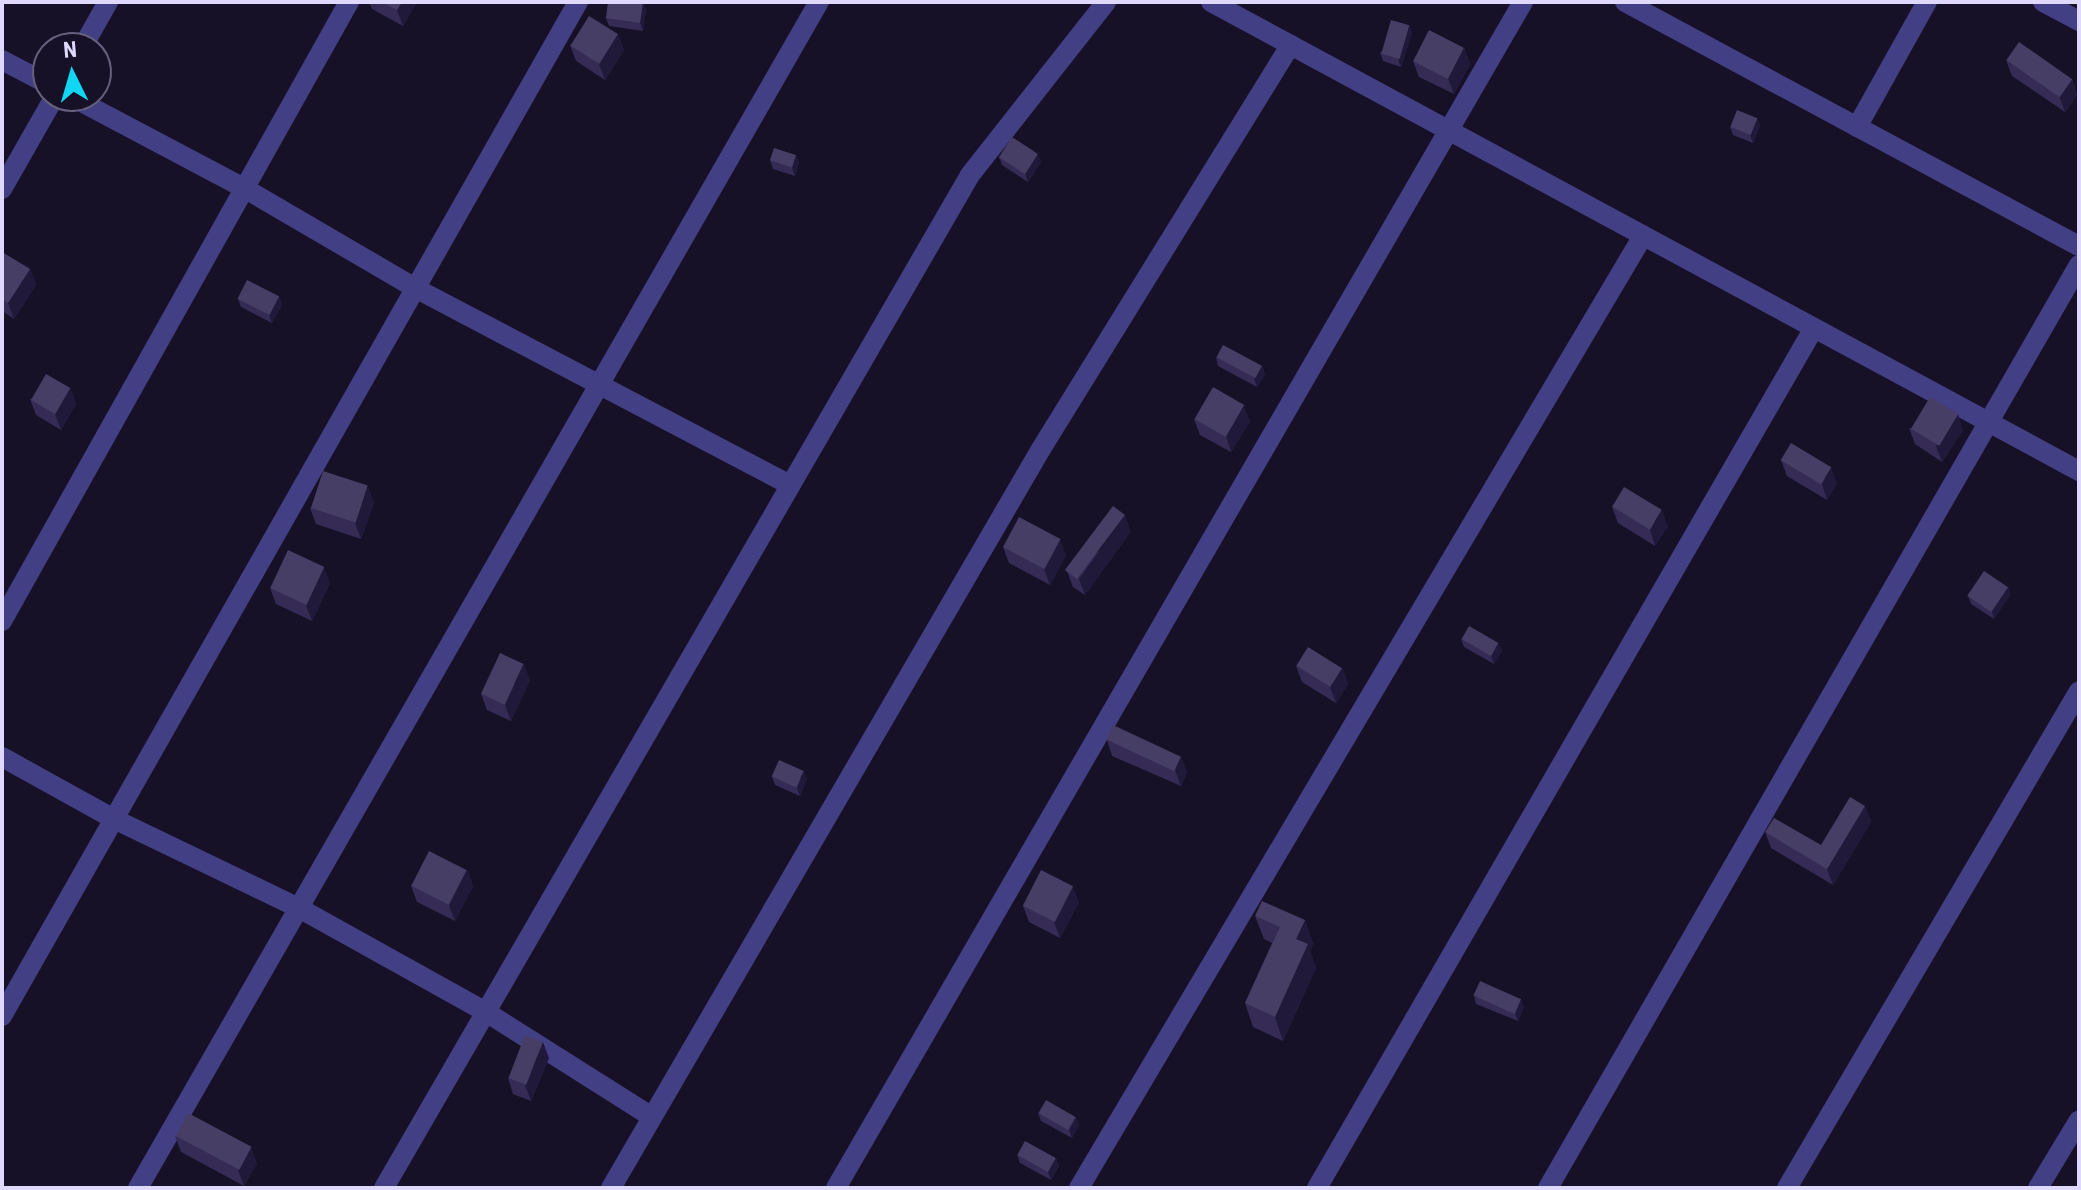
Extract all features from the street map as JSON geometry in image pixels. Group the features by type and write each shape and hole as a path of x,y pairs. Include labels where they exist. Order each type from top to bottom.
{"street":[{"path":"91,32 108,2"},
{"path":"2,621 349,2"},
{"path":"2,1016 578,2"},
{"path":"138,1188 819,2"},
{"path":"384,1188 970,175 1106,2"},
{"path":"1211,2 2079,471"},
{"path":"836,1188 1523,2"},
{"path":"1625,2 2079,246"},
{"path":"1857,127 1927,2"},
{"path":"2043,2 2079,21"},
{"path":"611,1188 1041,449 1291,45"},
{"path":"2,60 32,76"},
{"path":"2,189 46,112"},
{"path":"100,112 244,188 415,288 791,485"},
{"path":"1079,1188 1643,236"},
{"path":"1548,1188 2079,265"},
{"path":"1317,1188 1814,328"},
{"path":"1787,1188 2079,691"},
{"path":"2,757 114,819 299,908 486,1012 652,1117"},
{"path":"2038,1188 2079,1120"}],"building":[{"path":"382,2 402,2 397,10"},
{"path":"608,2 643,2 640,23 606,18"},
{"path":"589,16 618,34 599,64 570,46"},
{"path":"1391,20 1409,25 1400,59 1381,54"},
{"path":"1429,30 1464,48 1448,79 1413,61"},
{"path":"2019,42 2072,79 2060,97 2006,60"},
{"path":"1737,110 1757,118 1751,135 1730,127"},
{"path":"1012,137 1038,154 1025,174 999,157"},
{"path":"774,148 796,155 792,167 770,160"},
{"path":"2,252 30,269 8,303 2,299"},
{"path":"247,280 279,296 270,315 237,299"},
{"path":"1223,345 1262,366 1255,378 1216,357"},
{"path":"46,374 70,388 55,414 31,400"},
{"path":"1213,387 1244,405 1226,437 1194,419"},
{"path":"1930,397 1958,414 1939,446 1911,429"},
{"path":"1791,443 1831,467 1821,484 1781,460"},
{"path":"323,471 368,486 356,523 311,508"},
{"path":"1624,487 1662,510 1650,529 1612,507"},
{"path":"1113,506 1125,515 1077,579 1065,570"},
{"path":"1019,517 1060,539 1045,569 1003,547"},
{"path":"288,550 324,567 307,605 270,588"},
{"path":"1984,571 2008,587 1991,612 1967,596"},
{"path":"1469,626 1498,643 1491,656 1462,639"},
{"path":"1308,647 1342,668 1330,687 1296,666"},
{"path":"500,653 524,664 505,705 481,694"},
{"path":"1113,725 1181,757 1174,771 1106,740"},
{"path":"779,760 804,771 796,787 772,776"},
{"path":"1850,797 1865,806 1827,869 1765,832 1774,818 1821,845"},
{"path":"429,851 466,870 449,905 411,886"},
{"path":"1041,870 1073,886 1055,922 1023,906"},
{"path":"1262,901 1305,920 1296,939 1308,944 1275,1017 1245,1003 1280,927 1255,916"},
{"path":"1480,981 1521,999 1515,1014 1473,996"},
{"path":"525,1035 543,1042 526,1085 509,1078"},
{"path":"1046,1100 1075,1117 1068,1130 1038,1113"},
{"path":"188,1113 252,1147 239,1170 176,1136"},
{"path":"1025,1141 1056,1158 1048,1172 1017,1155"}]}
